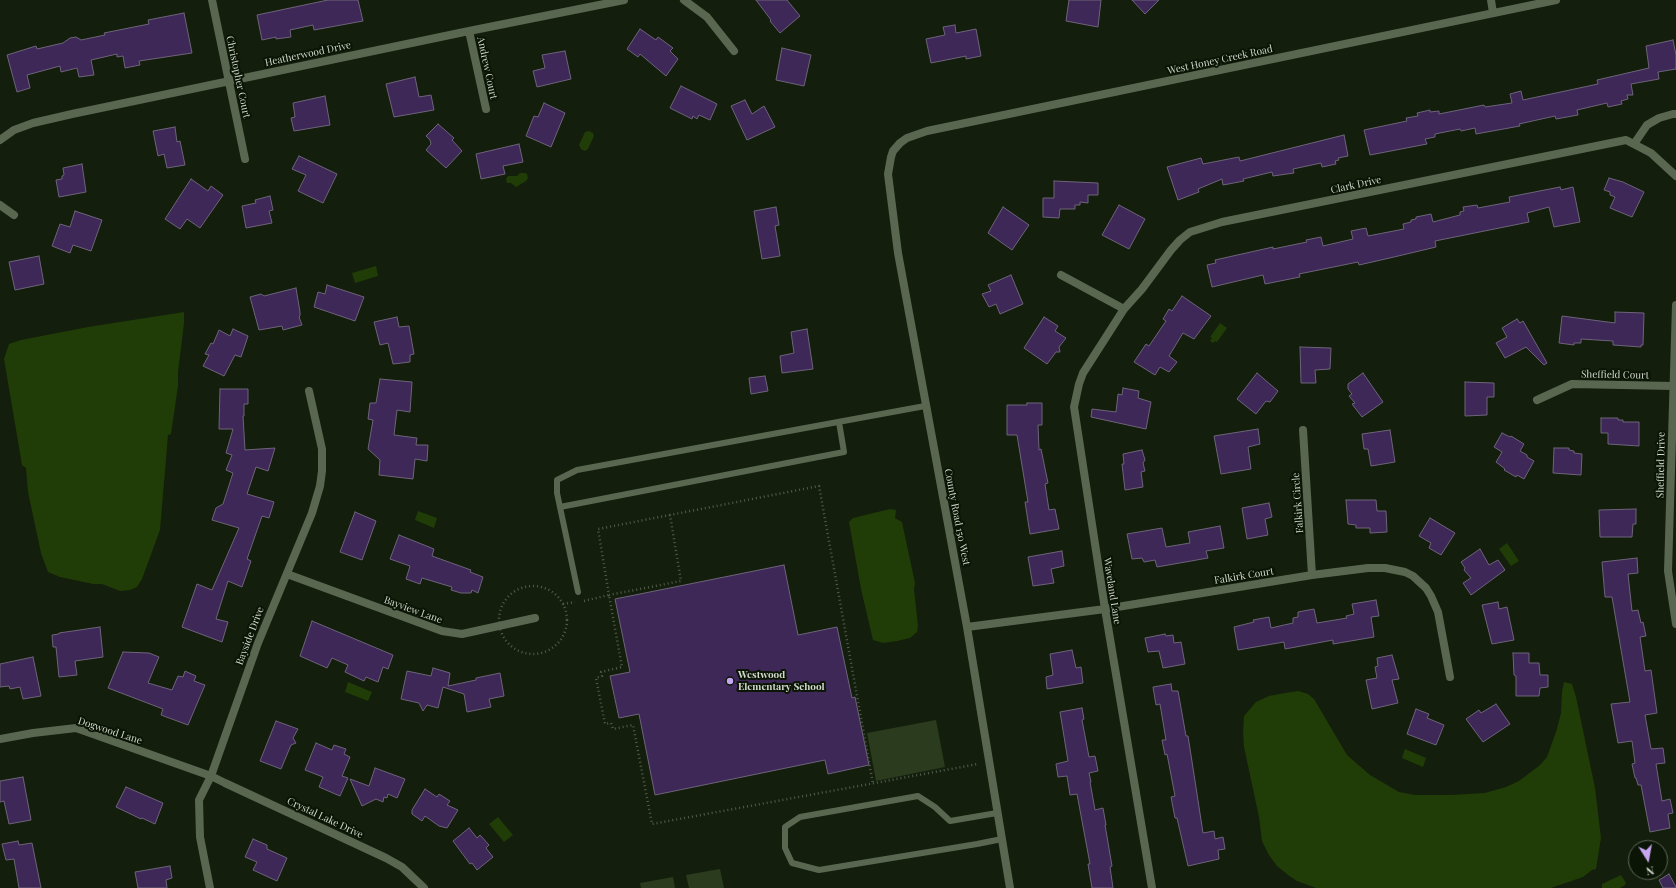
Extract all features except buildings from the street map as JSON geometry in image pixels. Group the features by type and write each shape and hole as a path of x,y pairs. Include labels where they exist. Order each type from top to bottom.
{"street":[{"name":"Christopher Court","path":"212,0 245,159"},
{"name":"Heatherwood Drive","path":"0,140 14,130 33,123 229,80 624,0"},
{"path":"684,0 707,17 734,51"},
{"path":"1491,0 1493,13"},
{"name":"West Honey Creek Road","path":"894,151 900,143 907,138 926,131 1556,0"},
{"name":"Andrew Court","path":"469,31 486,110"},
{"path":"1676,114 1659,118 1647,125 1634,144 1651,153 1676,175"},
{"name":"Clark Drive","path":"1124,309 1142,289 1171,250 1190,232 1200,228 1222,222 1626,140 1634,144"},
{"name":"County Road 150 West","path":"894,151 891,157 888,174 898,253 925,406 967,627 1010,888"},
{"path":"0,205 14,215"},
{"path":"1061,275 1124,309"},
{"name":"Sheffield Drive","path":"1676,305 1668,571 1676,624"},
{"name":"Waveland Lane","path":"1124,309 1083,373 1074,407 1105,609 1152,888"},
{"name":"Sheffield Court","path":"1537,400 1572,384 1673,386"},
{"name":"Bayside Drive","path":"210,888 200,837 199,800 211,776 258,643 272,606 312,513 320,486 322,449 309,391"},
{"name":"Falkirk Circle","path":"1303,430 1312,575"},
{"name":"Falkirk Court","path":"967,627 1105,609 1312,575 1368,568 1385,568 1405,572 1413,576 1426,588 1438,612 1450,678"},
{"name":"Bayview Lane","path":"287,574 442,631 462,634 535,618"},
{"name":"Dogwood Lane","path":"0,739 76,728 211,776"},
{"name":"Crystal Lake Drive","path":"211,776 386,858 402,867 424,888"}],"lane":[{"path":"578,592 560,507 557,480 577,470 925,406"},
{"path":"560,507 844,452 839,422"},
{"path":"997,813 950,821 918,796 800,817 786,827 785,848 792,864 819,870 1002,839"}],"path":[{"path":"873,784 819,486 598,529 622,667 601,672 602,676 596,678 605,724 611,723 613,729 633,725 652,824 873,784 989,762"},
{"path":"563,604 681,581 670,515"}],"shaded area":[{"path":"589,131 593,133 594,136 588,149 585,151 581,149 579,145 585,132"},
{"path":"520,173 527,174 528,178 526,181 516,187 511,183 507,183 506,179 508,176 517,176"},
{"path":"376,266 378,276 355,283 352,273"},
{"path":"184,312 178,386 171,434 168,435 160,530 142,579 137,587 130,590 120,591 102,584 93,584 60,577 48,572 41,553 28,492 26,468 22,465 4,359 9,344 21,340 88,327"},
{"path":"1220,323 1227,328 1217,342 1215,341 1213,343 1210,341 1212,338 1210,337"},
{"path":"890,509 896,510 895,518 902,522 915,583 914,589 918,626 917,632 910,638 883,643 873,640 861,589 849,522 853,518"},
{"path":"418,511 437,518 434,528 415,520"},
{"path":"1507,543 1519,561 1511,566 1499,549"},
{"path":"348,682 372,692 368,701 345,692"},
{"path":"1564,682 1572,684 1576,697 1595,788 1601,838 1596,869 1592,870 1583,877 1551,888 1316,888 1297,881 1288,875 1277,866 1269,855 1262,841 1259,817 1244,747 1244,716 1256,702 1269,696 1298,691 1308,694 1314,699 1347,755 1370,775 1399,792 1415,795 1485,793 1506,787 1519,781 1540,765 1547,757 1561,713"},
{"path":"936,720 945,767 876,781 867,733"},
{"path":"1405,749 1426,758 1423,767 1402,758"},
{"path":"498,817 513,835 504,842 489,824"},
{"path":"720,869 724,888 689,888 686,875"},
{"path":"1621,875 1626,883 1625,885 1620,888 1602,888 1602,884"},
{"path":"673,877 675,888 641,888 640,883"}],"place":[{"name":"Westwood Elementary School","path":"730,681"}]}
